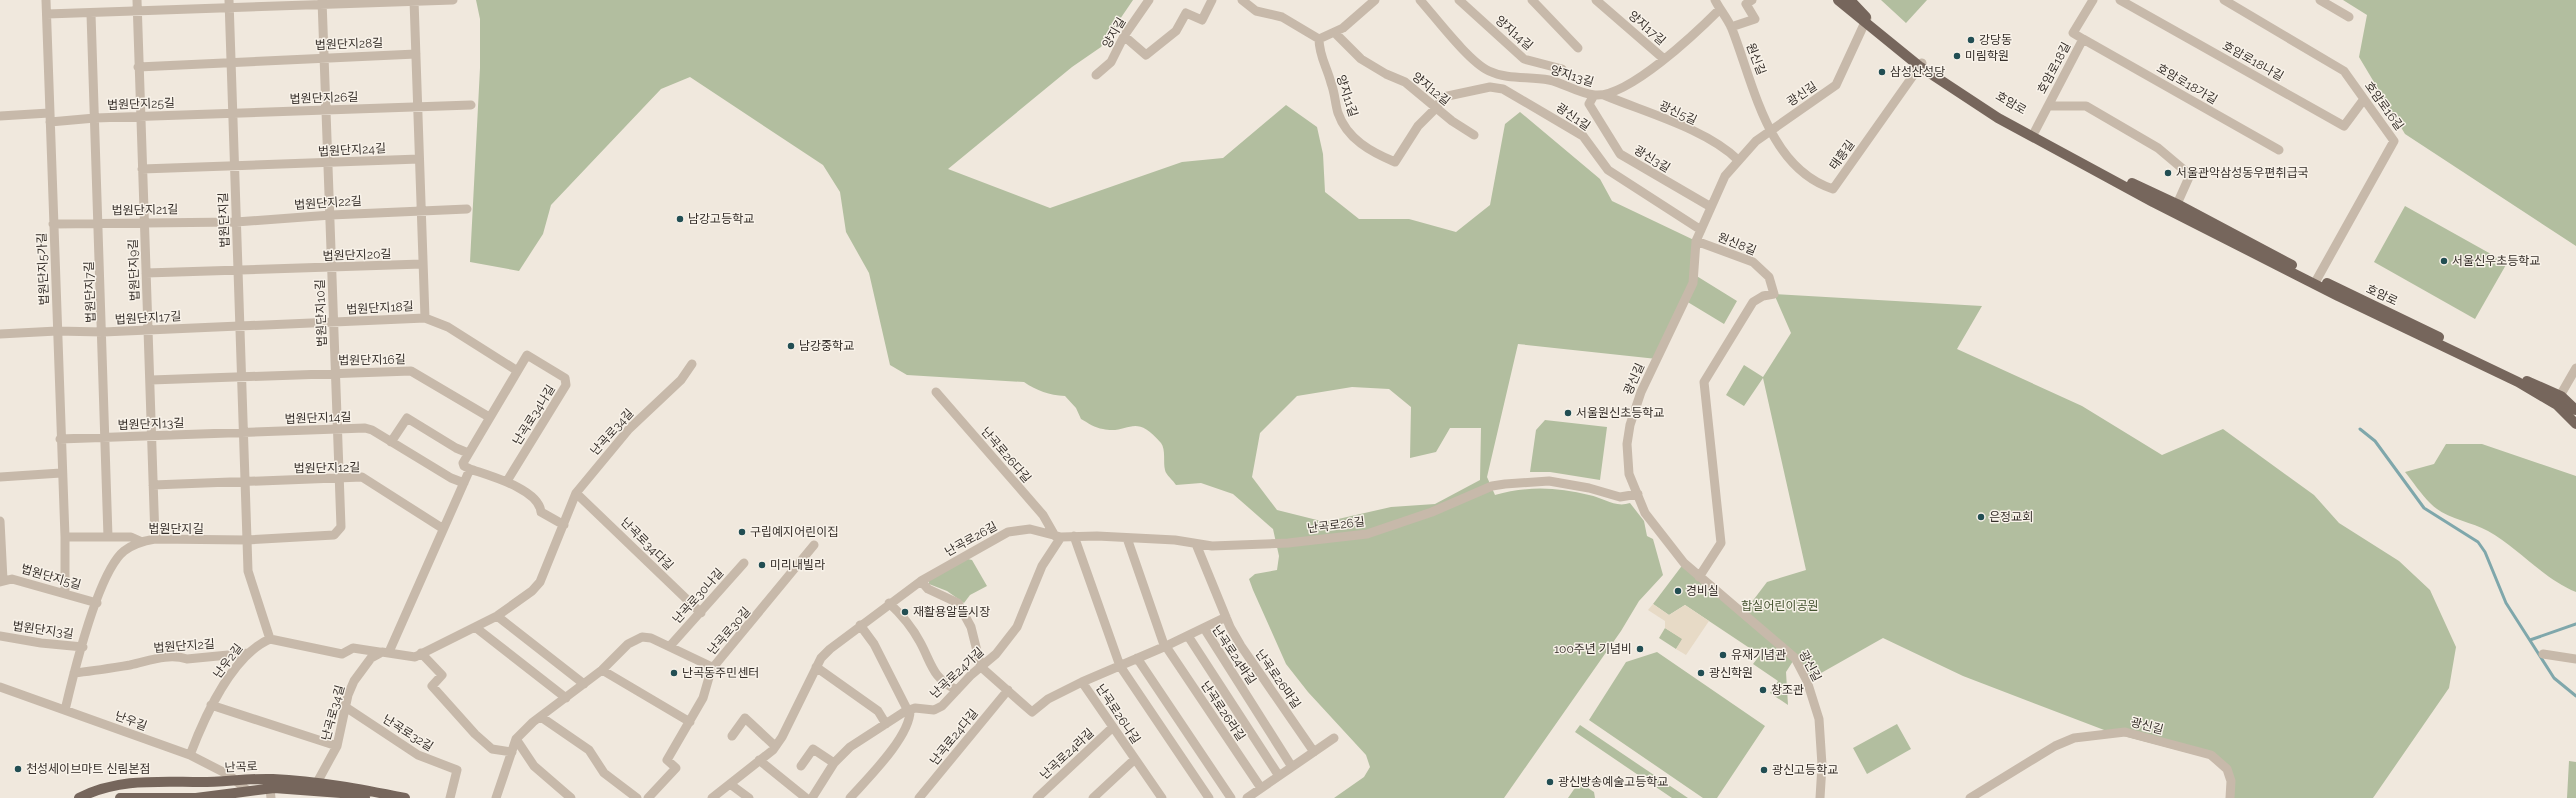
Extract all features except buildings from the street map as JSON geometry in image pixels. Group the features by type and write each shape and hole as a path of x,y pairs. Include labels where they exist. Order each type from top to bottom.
{"main road":[{"path":"1838,0 1866,21"},
{"name":"호암로","path":"1850,0 1866,21 1921,65 2000,112 2135,185 2177,204 2317,279 2576,410"},
{"path":"1921,65 1998,118 2153,202 2338,296 2558,400 2576,424"},
{"name":"난곡로","path":"79,798 90,793 137,781 272,779 365,798"},
{"name":"난곡로","path":"120,798 196,798 226,796 248,791 270,793 315,787 405,798"}],"street":[{"name":"법원단지5가길","path":"46,0 61,473 65,537 65,593"},
{"name":"법원단지9길","path":"136,0 151,380 151,436 155,539"},
{"path":"47,14 137,12 229,4 454,0"},
{"name":"양지길","path":"1096,75 1111,62 1124,36 1149,0"},
{"path":"1124,36 1146,55 1176,31 1186,13 1202,20 1212,0"},
{"path":"1242,0 1256,11 1282,17 1320,39 1335,33 1376,0"},
{"name":"양지13길","path":"1420,0 1476,62 1489,71 1506,76 1550,80 1594,95 1604,95 1630,84 1694,35 1720,9"},
{"name":"양지14길","path":"1459,0 1524,59 1562,69"},
{"path":"1532,0 1578,48"},
{"name":"양지17길","path":"1596,0 1664,59"},
{"name":"원신길","path":"1715,0 1731,27 1770,130"},
{"path":"1731,27 1755,19 1746,4 1752,0"},
{"name":"호암로18길","path":"2035,131 2083,39 2073,33 2093,0"},
{"name":"호암로18나길","path":"2120,0 2344,126 2364,99"},
{"name":"호암로16길","path":"2224,0 2344,71 2394,141 2317,279"},
{"path":"2320,0 2349,17"},
{"path":"414,1 422,264"},
{"name":"법원단지10길","path":"247,540 336,534 341,527 331,215 322,3"},
{"name":"법원단지길","path":"65,710 74,673 96,603 116,560 124,551 140,541 155,539 247,540 229,4"},
{"name":"법원단지7길","path":"91,14 107,437 108,537"},
{"name":"광신길","path":"1820,798 1822,765 1819,719 1807,681 1795,658 1684,563 1644,513 1628,467 1626,444 1630,425 1641,392 1693,283 1696,241 1725,176 1738,160 1770,130 1836,84 1866,21"},
{"name":"양지12길","path":"1335,33 1361,59 1386,74 1405,82 1436,108 1474,135"},
{"name":"양지11길","path":"1320,39 1319,53 1332,83 1339,115 1345,127 1365,147 1395,162 1418,126 1436,108"},
{"name":"호암로18가길","path":"2083,39 2279,150"},
{"name":"법원단지28길","path":"231,63 324,57 416,54"},
{"path":"138,67 231,63"},
{"name":"태흥길","path":"1770,130 1789,160 1802,173 1816,184 1833,189 1921,65"},
{"name":"광신1길","path":"1436,108 1443,97 1490,87 1503,89 1583,136 1608,170 1701,230"},
{"name":"광신3길","path":"1594,95 1589,104 1620,154 1711,207"},
{"name":"광신5길","path":"1604,95 1678,125 1727,149 1738,160"},
{"name":"법원단지26길","path":"233,114 471,105"},
{"path":"2048,106 2086,106 2158,148 2190,175 2177,204"},
{"name":"법원단지25길","path":"0,116 95,118 233,114"},
{"name":"법원단지24길","path":"235,167 328,164 419,158"},
{"path":"142,169 235,167"},
{"name":"법원단지22길","path":"236,222 331,215 467,209"},
{"name":"법원단지21길","path":"53,224 236,222"},
{"name":"원신8길","path":"1696,241 1753,262 1769,277 1774,294 1763,296 1753,302 1704,382 1722,543 1699,577"},
{"name":"법원단지20길","path":"238,272 422,264"},
{"name":"법원단지18길","path":"422,264 425,318"},
{"path":"146,273 238,272"},
{"name":"법원단지18길","path":"240,326 425,318 448,327 516,370"},
{"name":"법원단지17길","path":"0,334 57,331 103,332 240,326"},
{"name":"난곡로34나길","path":"468,453 516,370 527,355 565,378 566,385 507,481"},
{"name":"난곡로34길","path":"315,787 337,746 344,706 354,681 372,658 379,652 389,652 409,657 421,654 497,616 532,591 540,582 576,493 629,429 681,380 692,364"},
{"path":"2558,400 2576,368"},
{"name":"법원단지16길","path":"242,376 335,372 411,371 489,418"},
{"path":"151,380 242,376"},
{"name":"난곡로26다길","path":"936,392 1043,516 1058,536"},
{"path":"391,442 407,418 456,448 468,453 463,463 464,466 507,481 536,499 541,512 564,525"},
{"name":"법원단지14길","path":"243,433 337,429 372,430 451,478 464,483"},
{"name":"법원단지13길","path":"60,439 243,433"},
{"path":"389,652 442,528 470,468"},
{"path":"0,477 61,473"},
{"name":"법원단지12길","path":"245,482 362,478 442,528"},
{"name":"난곡로26길","path":"712,798 775,746 782,737 816,667 830,649 889,603 921,581 1008,532 1030,530 1058,536 1175,540 1212,546 1288,543 1367,534 1432,512 1492,486 1505,484 1549,481 1589,488 1620,497 1638,494"},
{"path":"153,485 245,482"},
{"name":"난곡로34다길","path":"576,493 701,613"},
{"path":"0,521 2,581"},
{"name":"난곡로24가길","path":"909,711 934,710 942,706 996,654 1017,627 1042,566 1058,536"},
{"path":"1074,536 1120,666 1209,798"},
{"path":"65,537 131,537 140,541"},
{"name":"난곡로26라길","path":"1127,538 1166,646 1260,788"},
{"path":"247,540 248,571 270,639 342,654 353,648 379,652"},
{"name":"난곡로26마길","path":"1196,544 1226,617 1241,646 1314,752"},
{"name":"난곡로30길","path":"516,739 541,717 602,670 628,644 642,637 651,638 670,646 712,667 766,606 814,546"},
{"name":"난곡로30나길","path":"670,646 744,563"},
{"name":"법원단지5길","path":"2,581 12,578 96,603"},
{"path":"921,581 928,589 958,603 971,627 981,667"},
{"path":"889,603 905,618 920,641 931,668 940,679 957,690"},
{"path":"497,616 584,684"},
{"path":"1204,628 1226,617"},
{"path":"850,798 872,777 911,721 909,711 874,644 860,625"},
{"path":"475,627 566,698"},
{"name":"난곡로24바길","path":"1188,636 1204,628 1292,767"},
{"name":"법원단지3길","path":"0,636 41,643 83,647"},
{"path":"1082,682 1188,636 1279,776"},
{"name":"난우2길","path":"190,755 211,705 249,653 260,644 270,639"},
{"name":"법원단지2길","path":"74,673 129,665 165,657 178,656 187,659 249,653"},
{"path":"421,654 442,675 432,686 475,734 492,749 512,752"},
{"path":"2542,654 2576,659"},
{"path":"1137,658 1231,798"},
{"path":"648,798 676,768 667,760 703,698 712,667"},
{"path":"816,667 878,711 886,724"},
{"name":"난곡로26나길","path":"981,667 1032,712 1048,699 1082,682 1162,798"},
{"path":"602,670 690,722"},
{"name":"난우길","path":"0,686 190,755 236,780 248,791"},
{"name":"난곡로24다길","path":"920,798 1008,690"},
{"path":"211,705 337,746"},
{"name":"난곡로32길","path":"344,706 418,755 458,770 450,798"},
{"path":"812,798 834,763 850,747 909,711"},
{"path":"541,717 589,750 604,773 637,798"},
{"path":"732,736 745,718 775,746"},
{"name":"난곡로24라길","path":"1037,798 1113,727"},
{"name":"광신길","path":"1970,798 2055,746 2074,738 2125,732 2211,755 2227,769 2231,781 2230,798"},
{"path":"1247,798 1334,738"},
{"path":"496,798 516,739"},
{"path":"516,739 534,766 571,798"},
{"path":"801,766 813,749 834,763"},
{"path":"1093,798 1135,759"},
{"path":"759,760 806,798"},
{"path":"730,784 749,798"}],"green space":[{"path":"476,0 1133,0 1101,47 1072,67 948,169 1050,208 1182,162 1223,158 1286,105 1317,127 1323,154 1325,192 1359,219 1409,219 1456,232 1490,205 1505,124 1520,112 1600,179 1612,201 1696,241 1695,275 1737,301 1724,324 1686,301 1657,359 1518,344 1487,477 1495,495 1518,490 1553,489 1577,492 1619,504 1630,503 1644,521 1647,536 1653,539 1663,575 1639,601 1621,631 1504,798 1334,798 1364,777 1370,767 1366,755 1308,692 1286,664 1253,590 1249,579 1255,574 1277,570 1279,556 1273,529 1233,494 1201,483 1176,485 1168,476 1164,467 1163,446 1152,433 1144,428 1132,426 1112,430 1097,428 1081,419 1076,408 1065,396 1043,392 1024,382 907,375 890,365 869,273 846,232 840,192 823,165 690,77 661,89 551,205 543,234 519,271 470,262 480,68 480,19","holes":["1352,387 1389,389 1411,407 1410,458 1436,452 1450,428 1481,428 1480,480 1435,504 1391,507 1325,522 1277,510 1252,477 1260,433 1297,396"]},
{"path":"1881,0 1927,0 1906,23"},
{"path":"2343,0 2576,0 2576,246 2405,134 2359,57 2367,15"},
{"path":"2405,206 2507,263 2475,319 2374,262"},
{"name":"합실어린이공원","path":"1774,294 1982,306 1957,349 2082,406 2162,455 2223,429 2314,495 2339,523 2399,561 2430,590 2456,647 2449,688 2373,798 2230,798 2231,781 2220,761 2112,733 1963,676 1883,638 1807,681 1795,658 1786,672 1788,705 1770,693 1778,681 1753,664 1760,655 1685,605 1669,615 1653,604 1684,563 1745,611 1767,582 1806,570 1763,378 1744,406 1726,395 1744,365 1763,377 1791,333"},
{"path":"1545,420 1607,427 1600,480 1550,472 1530,472 1536,430"},
{"path":"2446,444 2482,444 2576,476 2576,592 2553,579 2488,531 2443,513 2420,492 2405,472 2434,464"},
{"path":"968,559 972,560 987,586 970,595 964,603 947,591 929,584 929,580"},
{"path":"1665,628 1683,639 1676,649 1659,638"},
{"path":"1657,652 1765,726 1717,798 1703,798 1589,720 1626,662"},
{"path":"1897,724 1911,749 1867,774 1853,748"},
{"path":"1580,725 1688,798 1672,798 1575,732"},
{"path":"2569,761 2576,762 2576,798 2567,798"},
{"path":"1579,782 1594,792 1595,798 1568,798"}],"shaded area":[{"path":"1653,604 1669,615 1685,605 1709,621 1686,655 1676,649 1682,639 1665,628 1665,621 1648,610"}],"waterway":[{"path":"2360,429 2375,441 2424,508 2478,542 2485,552 2506,603 2554,678 2576,696"},
{"path":"2530,640 2576,624"}],"place":[{"name":"강당동","path":"1971,40"},
{"name":"미림학원","path":"1957,56"},
{"name":"삼성산성당","path":"1882,72"},
{"name":"서울관악삼성동우편취급국","path":"2168,173"},
{"name":"남강고등학교","path":"680,219"},
{"name":"서울신우초등학교","path":"2444,261"},
{"name":"남강중학교","path":"791,346"},
{"name":"서울원신초등학교","path":"1568,413"},
{"name":"은정교회","path":"1981,517"},
{"name":"구립예지어린이집","path":"742,532"},
{"name":"미리내빌라","path":"762,565"},
{"name":"경비실","path":"1678,591"},
{"name":"재활용알뜰시장","path":"905,612"},
{"name":"100주년 기념비","path":"1640,649"},
{"name":"유재기념관","path":"1723,655"},
{"name":"난곡동주민센터","path":"674,673"},
{"name":"광신학원","path":"1701,673"},
{"name":"창조관","path":"1763,690"},
{"name":"천성세이브마트 신림본점","path":"18,769"},
{"name":"광신고등학교","path":"1764,770"},
{"name":"광신방송예술고등학교","path":"1550,782"}]}
